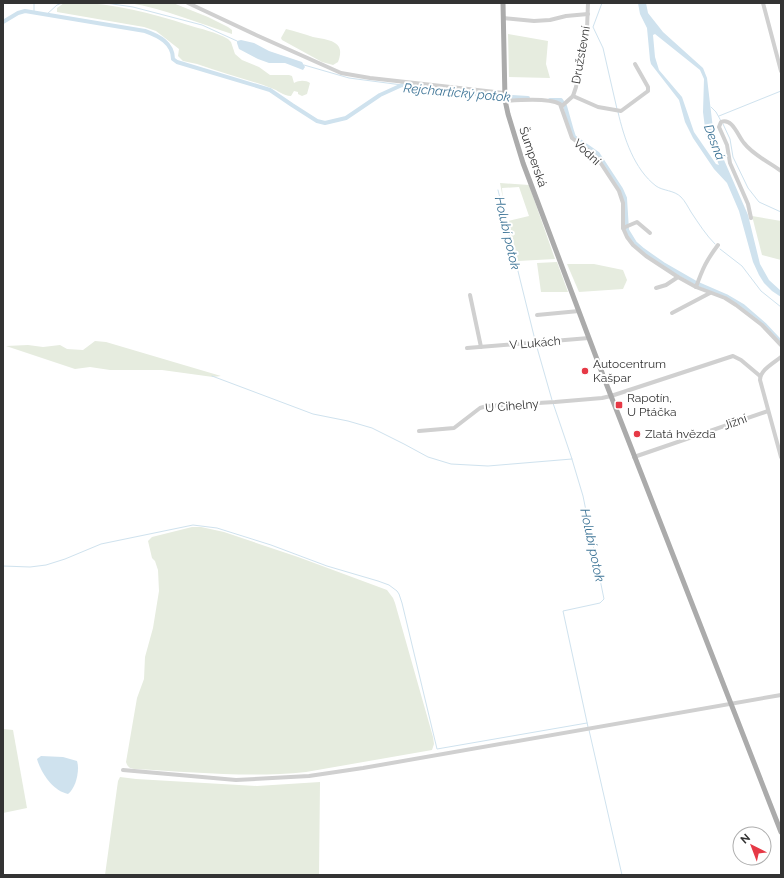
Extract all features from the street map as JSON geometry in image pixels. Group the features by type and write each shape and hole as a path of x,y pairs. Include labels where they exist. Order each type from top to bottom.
{"main road":[{"name":"Šumperská","path":"503,3 505,97 508,114 523,163 634,457 781,832"}],"street":[{"path":"188,3 341,73 563,104"},
{"name":"Družstevní","path":"563,104 573,96 576,87 585,41 588,3"},
{"path":"763,3 781,68"},
{"name":"Družstevní","path":"503,18 534,21 588,14"},
{"name":"Družstevní","path":"573,96 598,107 618,111 623,110 648,91 648,87 635,64"},
{"name":"Vodní","path":"563,104 572,138 598,159 620,191 623,203 625,227"},
{"path":"751,218 748,204 730,163 727,145 719,127 722,121 729,122 749,149 781,171"},
{"path":"650,233 637,222 625,227 627,237 639,251 678,277 725,298 762,325 781,345"},
{"path":"697,285 706,261 718,245"},
{"path":"656,288 666,285 678,277"},
{"path":"672,313 710,292"},
{"path":"470,294 481,347"},
{"path":"537,315 579,311"},
{"name":"V Lukách","path":"467,348 589,338"},
{"name":"U Cihelny","path":"419,431 454,428 480,408 487,406 602,398 611,396 733,356 737,357 760,376"},
{"path":"781,357 760,376 781,457"},
{"name":"Jižní","path":"634,457 768,411"},
{"path":"123,770 236,780 309,776 781,695"}],"shaded area":[{"path":"64,3 95,4 127,8 219,34 231,42 235,54 242,60 259,67 270,75 289,75 292,76 294,83 298,81 307,81 310,83 307,94 302,96 298,94 298,92 294,91 291,96 288,96 274,89 253,82 183,61 178,56 179,49 156,31 144,27 57,12 57,8"},
{"path":"129,3 173,3 228,27 232,30 232,34 168,13"},
{"path":"286,29 334,42 340,49 338,62 333,65 322,62 282,40 281,38"},
{"path":"508,34 548,41 546,64 550,78 509,77"},
{"path":"500,183 529,185 555,259 518,261 508,221 529,216 519,187 502,188 503,199"},
{"path":"752,216 781,221 781,260 762,255"},
{"path":"557,262 568,292 541,292 537,263"},
{"path":"567,264 594,264 623,270 627,280 623,289 579,292"},
{"path":"95,341 106,342 221,376 213,377 162,370 110,370 90,367 75,369 6,346 28,345 43,347 60,345 67,349 83,350"},
{"path":"192,527 201,527 224,532 298,557 387,590 395,603 433,737 434,744 432,750 306,772 285,774 220,774 135,769 128,767 126,762 137,698 144,679 145,657 153,628 159,591 158,570 155,561 152,558 148,541 152,537"},
{"path":"3,729 13,730 27,808 3,813"},
{"path":"120,777 257,786 320,782 319,875 105,875 118,781"}],"water":[{"name":"Desná","path":"638,3 646,3 648,13 663,32 703,68 707,78 714,137 748,215 760,264 769,280 781,291 781,297 764,283 759,275 753,262 739,211 727,183 714,169 693,138 685,122 679,100 651,64 647,28 640,14","holes":["655,34 700,70 704,79 703,112 706,136 719,165 716,164 694,132 682,97 659,70 655,57 653,35"]},
{"path":"241,40 254,43 269,51 302,62 305,67 303,70 285,63 269,63 258,59 239,49 237,41"},
{"path":"41,756 63,757 77,761 77,779 73,788 68,794 57,789 48,781 41,770 37,759"}],"waterway":[{"path":"34,3 34,12"},
{"path":"46,15 57,5 62,3"},
{"path":"106,3 133,7 202,25 237,41"},
{"path":"602,3 593,27 603,48 617,109"},
{"name":"Rejchartický potok","path":"3,22 18,13 25,11 145,31 155,35 168,44 171,49 173,59 177,62 270,90 317,121 325,123 346,118 380,95 402,85 482,95 528,98"},
{"path":"304,65 349,78 402,85"},
{"path":"719,116 781,91"},
{"name":"Rejchartický potok","path":"550,100 561,100 565,106 574,137 598,154 621,189 625,198 627,230 635,243 663,264 696,283 726,296 743,306 765,325 781,342"},
{"name":"Desná","path":"711,107 721,121"},
{"path":"618,112 623,132 631,152 642,171 656,186 675,193 681,197 715,244"},
{"name":"Desná","path":"723,124 730,139 733,157 748,188 759,202 781,212"},
{"name":"Holubí potok","path":"498,190 535,340"},
{"path":"720,249 742,266 761,291 781,307"},
{"name":"Holubí potok","path":"536,344 552,400"},
{"path":"212,376 313,414 348,421 372,428 428,457 451,464 488,466 572,459"},
{"name":"Holubí potok","path":"553,403 583,496 604,599 600,603 563,611 588,727"},
{"path":"3,566 30,567 46,565 101,544 193,525 217,528 271,545 327,566 378,581 389,585 397,591 402,603 437,749 587,723"},
{"name":"Holubí potok","path":"589,730 622,875"}],"place":[{"name":"Autocentrum Kašpar","path":"585,371"},
{"name":"Rapotín, U Ptáčka","path":"619,405"},
{"name":"Zlatá hvězda","path":"637,434"}]}
